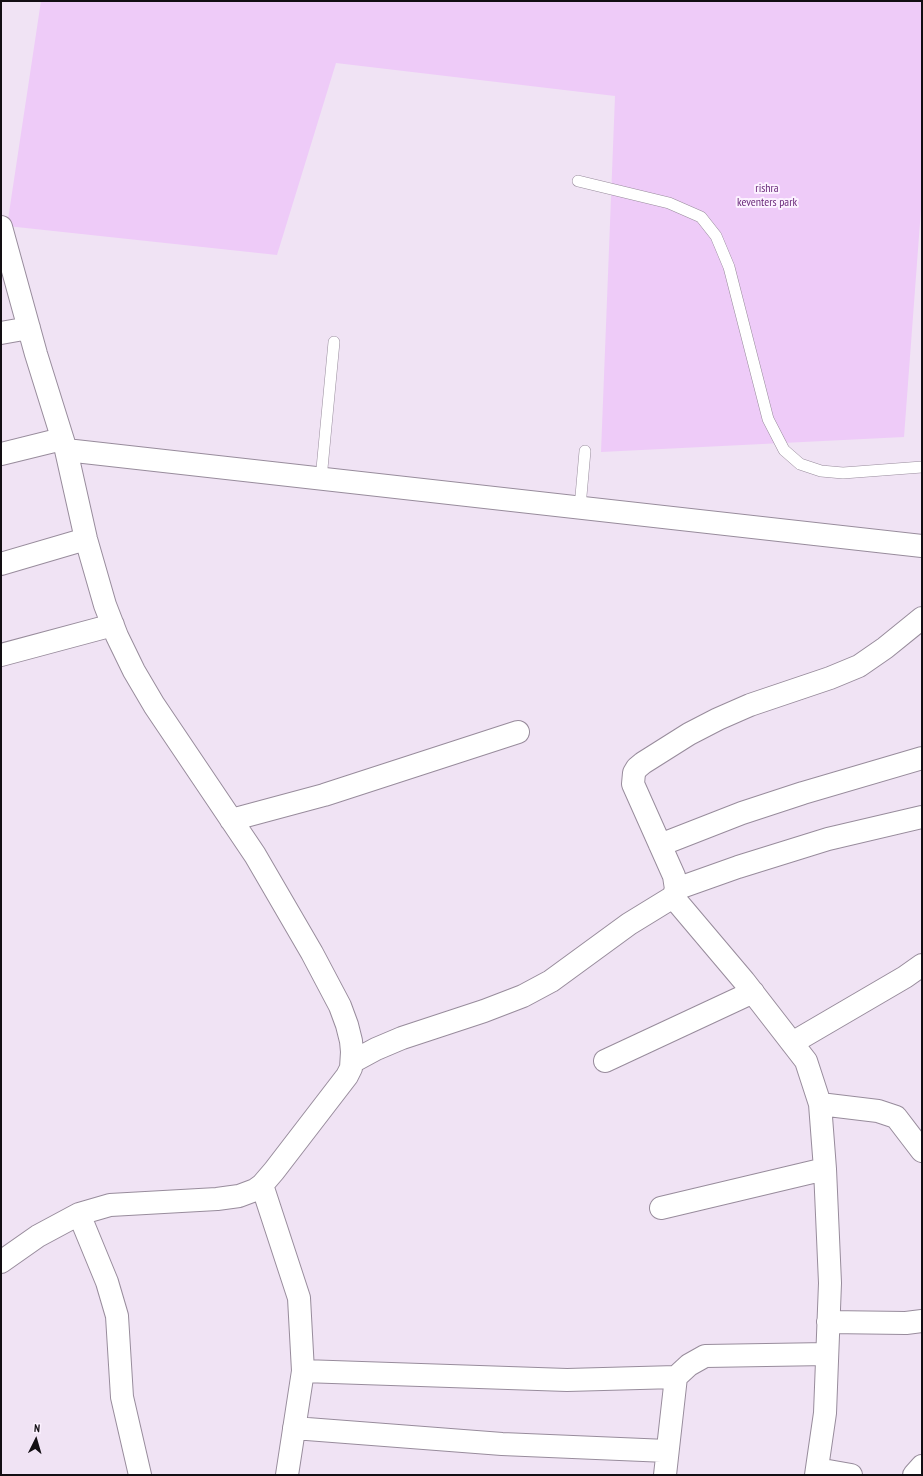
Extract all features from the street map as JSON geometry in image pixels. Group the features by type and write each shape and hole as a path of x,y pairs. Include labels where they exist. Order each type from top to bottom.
{"street":[{"path":"1,227 64,445 86,539 105,605 113,625 134,671 269,877 334,994 347,1025 351,1041 352,1062 347,1076 262,1185 255,1190 239,1196 217,1199 110,1205 79,1214 38,1236 1,1262"},
{"path":"1,332 29,328"},
{"path":"1,454 64,445 321,478 922,546"},
{"path":"1,564 86,539"},
{"path":"851,1475 817,1472 825,1413 830,1283 825,1169 820,1104 806,1061 674,893 674,876 633,784 634,773 643,763 689,734 750,705 830,678 859,666 885,648 922,618"},
{"path":"1,655 113,625"},
{"path":"231,820 324,795 518,732"},
{"path":"660,845 742,813 803,793 922,758"},
{"path":"352,1062 376,1048 402,1038 484,1012 523,996 551,981 574,966 629,924 674,893 738,867 828,839 922,817"},
{"path":"792,1044 905,977 922,965"},
{"path":"605,1061 753,992"},
{"path":"820,1104 878,1111 896,1117 922,1151"},
{"path":"660,1208 825,1169"},
{"path":"262,1185 299,1298 303,1371 287,1475"},
{"path":"79,1214 107,1282 117,1316 122,1397 140,1475"},
{"path":"828,1322 906,1323 922,1321"},
{"path":"665,1475 676,1377 689,1365 705,1356 827,1354"},
{"path":"303,1371 567,1380 676,1377"},
{"path":"294,1428 502,1444 667,1451"},
{"path":"914,1475 922,1466"}],"lane":[{"path":"578,181 669,203 701,217 711,229 716,236 729,267 768,419 784,450 800,464 821,471 843,473 922,467"},
{"path":"321,478 334,342"},
{"path":"580,508 585,451"}],"green space":[{"name":"rishra keventers park","path":"41,1 922,1 922,196 904,437 601,452 615,96 336,63 277,255 7,226"}]}
